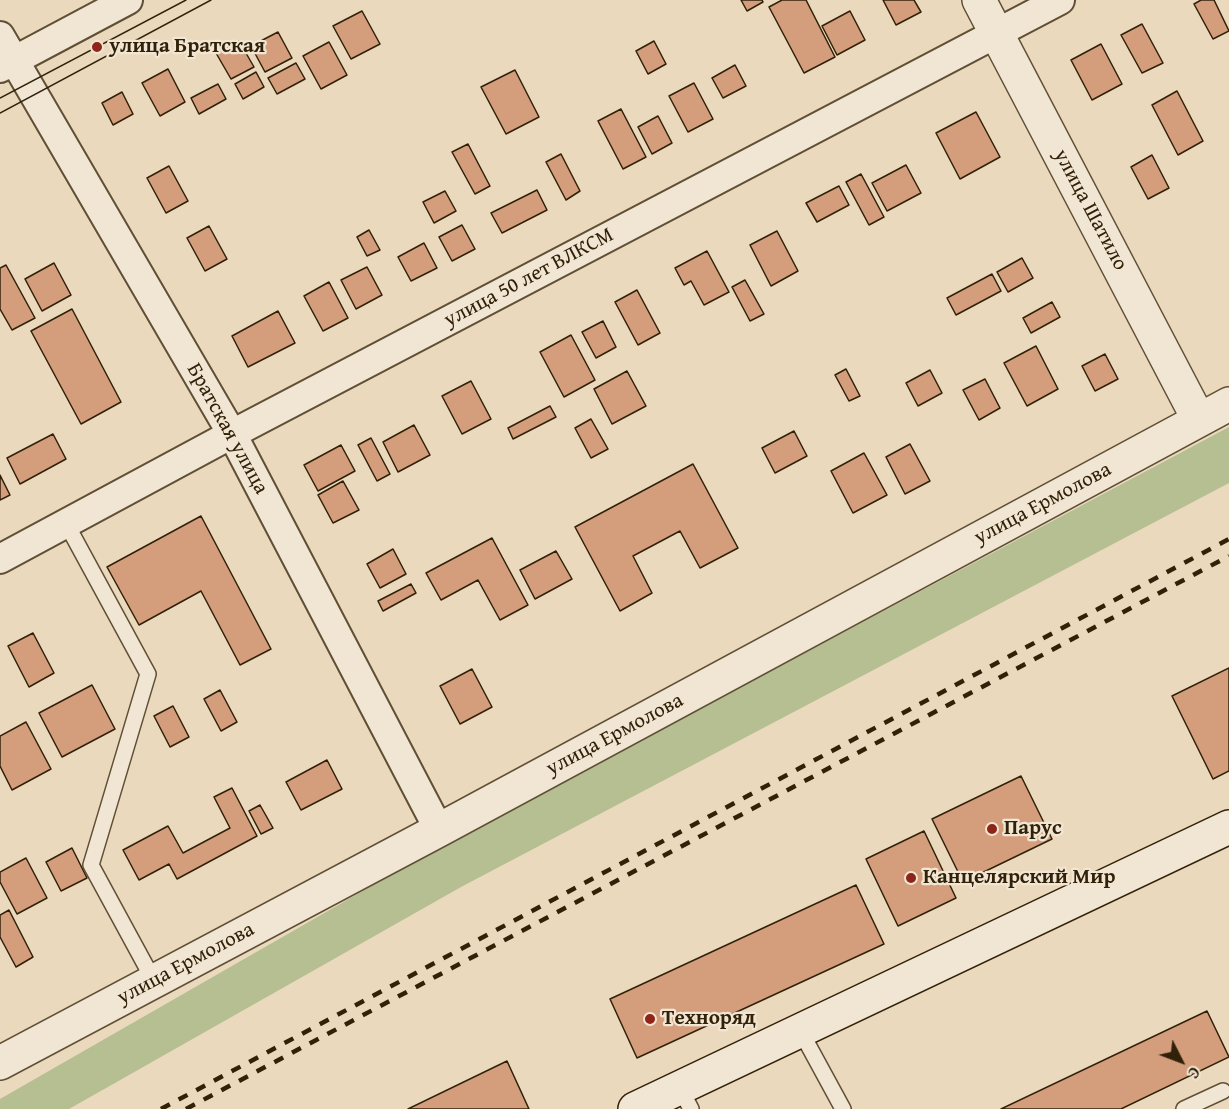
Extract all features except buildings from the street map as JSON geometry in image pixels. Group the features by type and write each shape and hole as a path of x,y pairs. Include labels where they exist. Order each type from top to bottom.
{"street":[{"path":"7,64 128,0"},
{"name":"улица Шатило","path":"979,0 1199,420"},
{"name":"улица 50 лет ВЛКСМ","path":"0,559 232,434 1060,0"},
{"name":"Братская улица","path":"0,36 7,64 232,434 439,830"},
{"name":"улица Ермолова","path":"0,1062 439,830 1229,404"},
{"path":"635,1109 686,1098 800,1030 1229,827"}],"lane":[{"path":"66,523 148,674 91,865 154,981"},
{"path":"800,1030 843,1109"},
{"path":"1184,1109 1223,1090"}],"green space":[{"path":"1229,427 1229,483 461,887 69,1109 0,1109 0,1099 429,853"}],"tram line":[{"path":"0,98 186,0"},
{"path":"0,113 211,0"}],"railway":[{"path":"161,1109 1229,539"},
{"path":"186,1109 1229,556"}],"place":[{"name":"улица Братская","path":"97,47"},
{"name":"Парус","path":"992,829"},
{"name":"Канцелярский Мир","path":"911,878"},
{"name":"Техноряд","path":"650,1019"}]}
